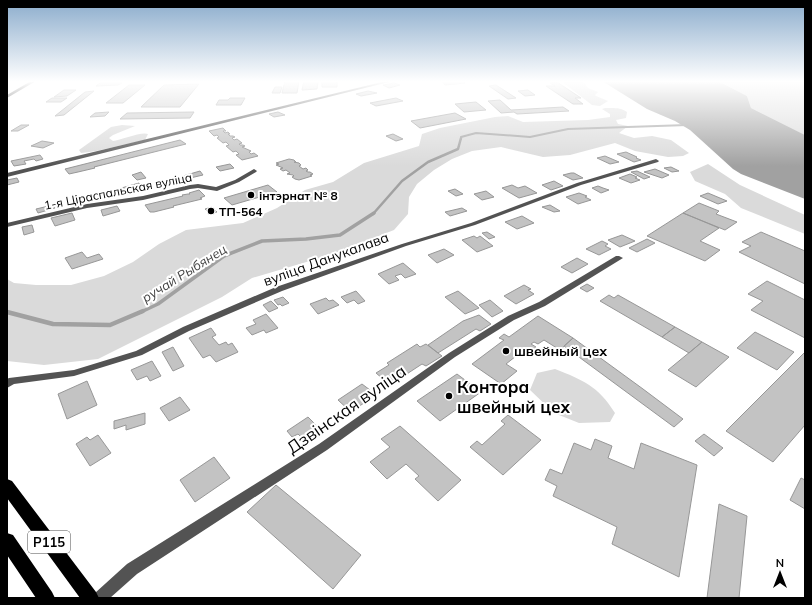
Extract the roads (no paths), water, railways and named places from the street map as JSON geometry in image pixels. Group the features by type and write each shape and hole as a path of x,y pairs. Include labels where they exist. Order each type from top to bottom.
{"main road":[{"name":"Р115","path":"7,486 90,598"},
{"name":"Р115","path":"7,541 46,598"}],"street":[{"path":"7,175 276,109"},
{"name":"вуліца Данукалава","path":"7,384 12,381 74,373 139,353 186,329 279,289 404,245 473,224 579,184 656,161"},
{"name":"1-я Ціраспальская вуліца","path":"7,225 86,206 143,198 190,187 198,186 217,189 237,181 254,171"},
{"name":"Дзвінская вуліца","path":"100,598 132,569 323,447 452,355 511,318 542,304 618,258"}],"waterway":[{"name":"ручай Рыбянец","path":"461,138 476,133 530,137 568,129 687,125"},
{"name":"ручай Рыбянец","path":"374,213 402,181 428,162 458,149 461,138"},
{"name":"ручай Рыбянец","path":"141,312 158,304 224,256 262,241 306,239 340,235 374,213"},
{"name":"ручай Рыбянец","path":"7,312 53,324 110,325 143,311"}],"place":[{"name":"інтэрнат № 8","path":"251,195"},
{"name":"ТП-564","path":"211,211"},
{"name":"швейный цех","path":"506,351"},
{"name":"Контора швейный цех","path":"449,396"}]}
